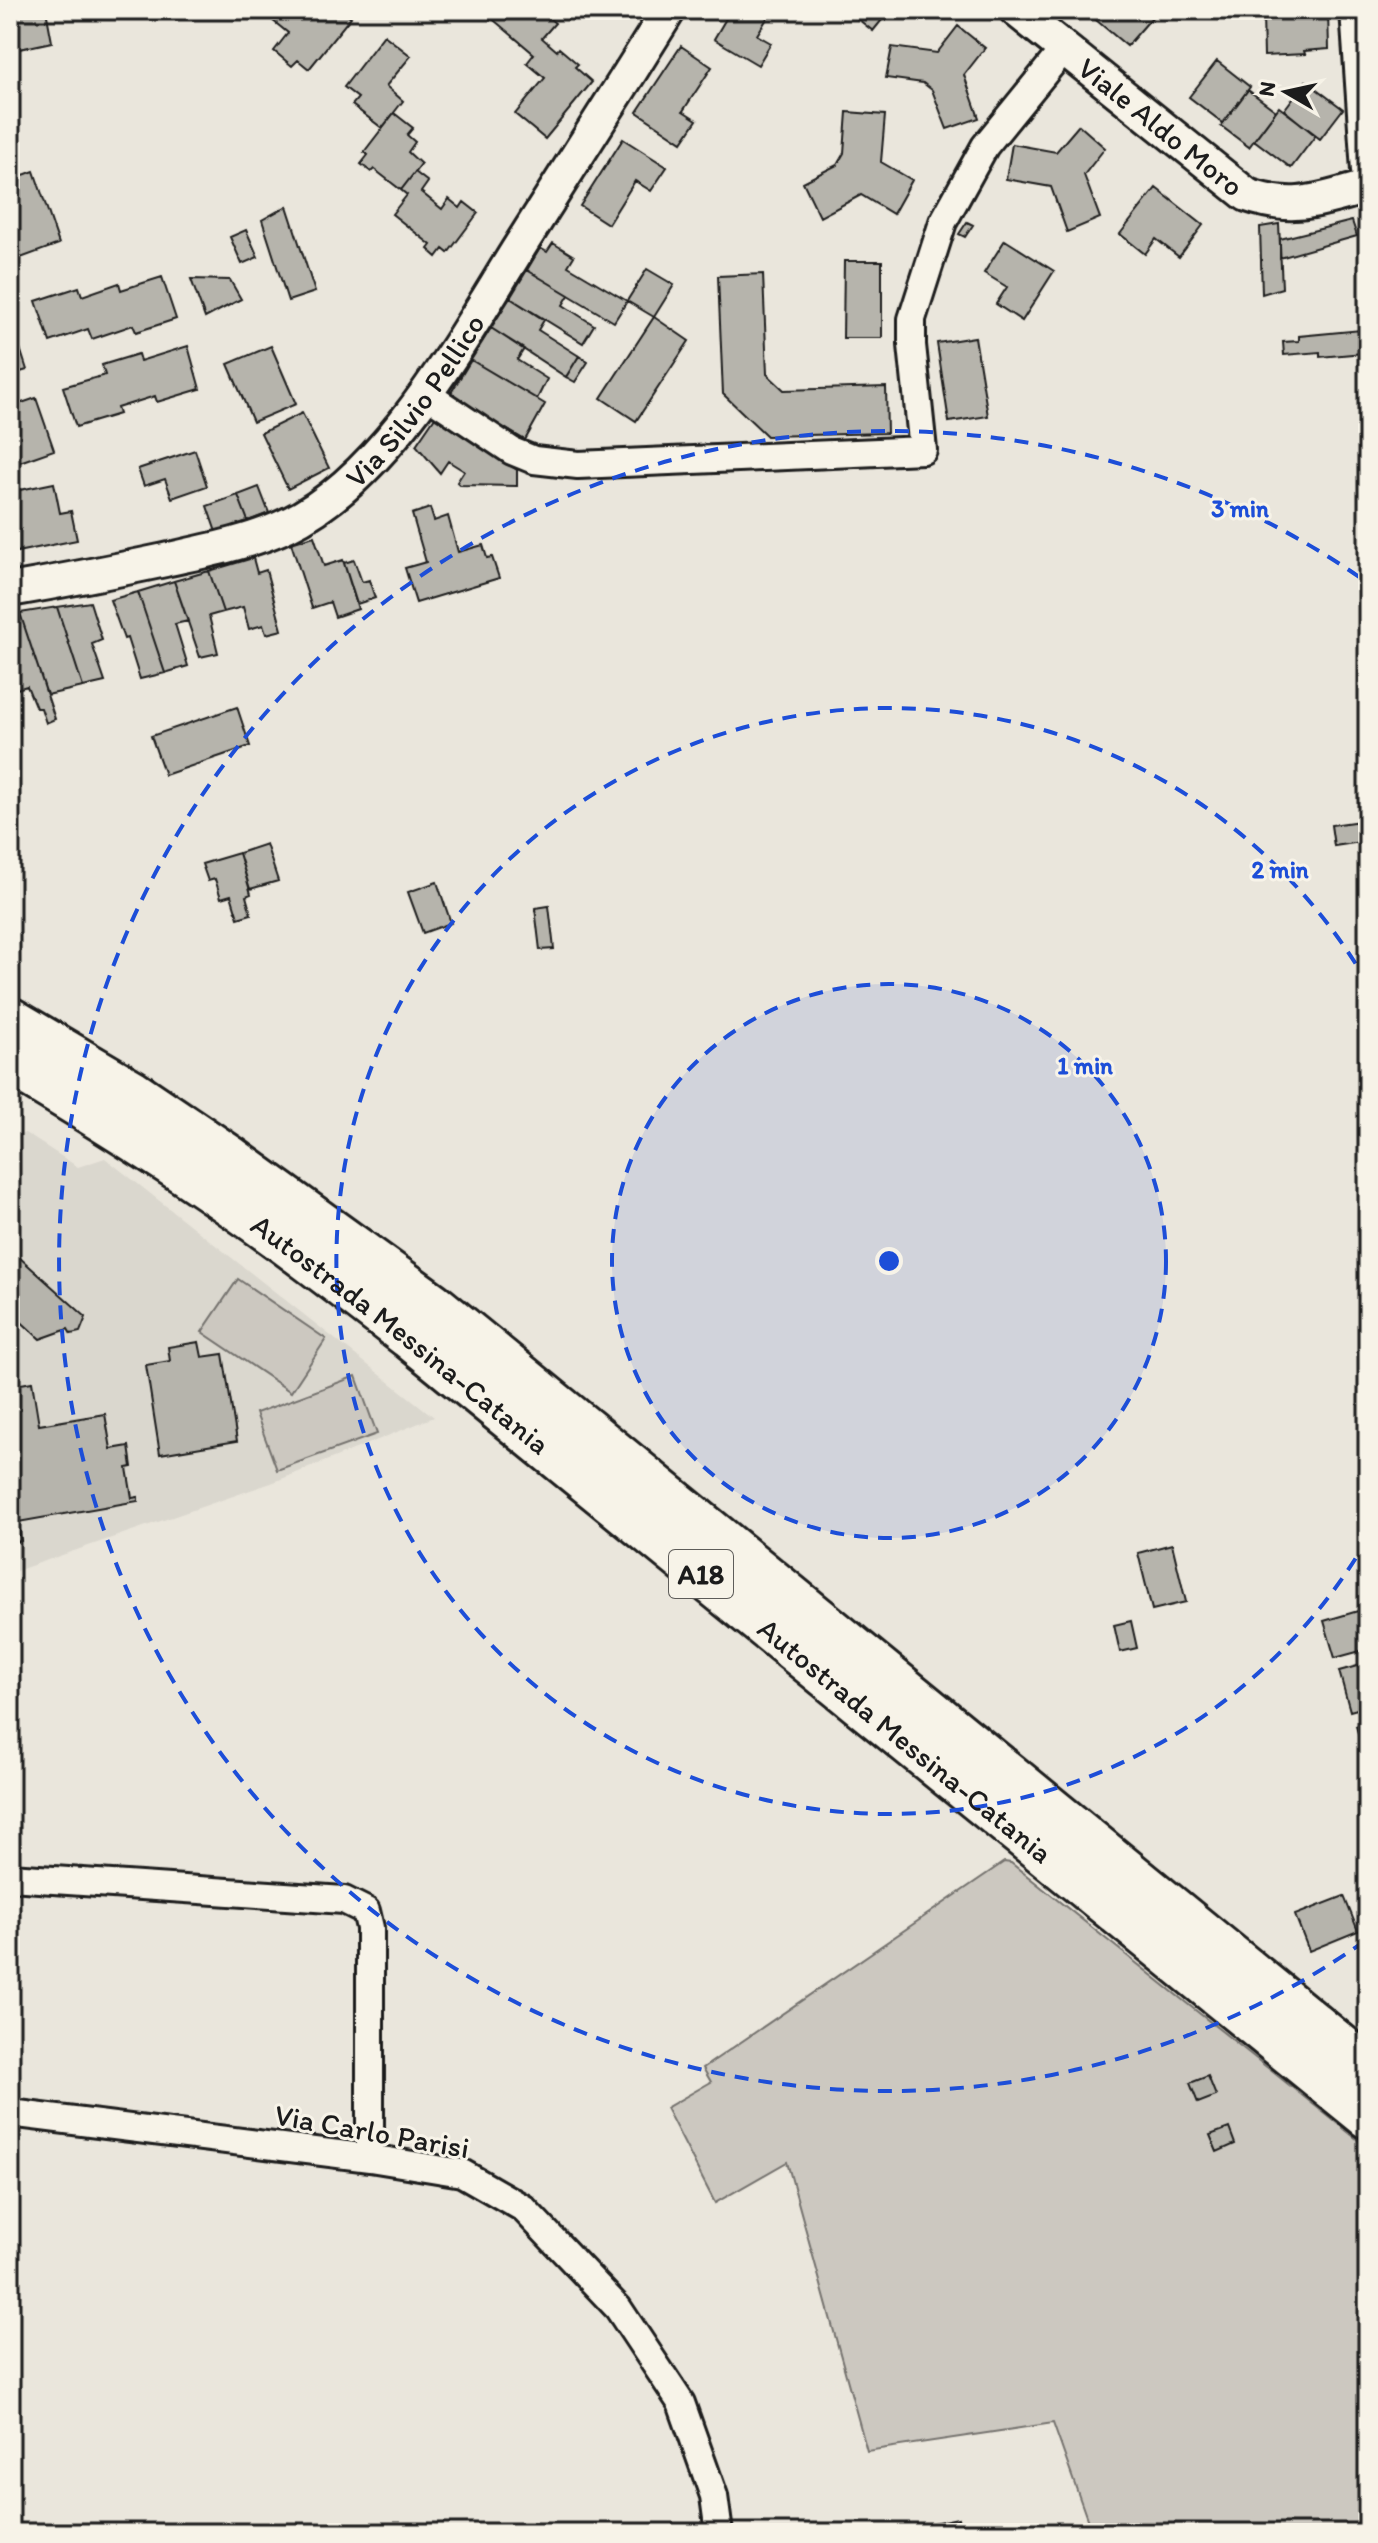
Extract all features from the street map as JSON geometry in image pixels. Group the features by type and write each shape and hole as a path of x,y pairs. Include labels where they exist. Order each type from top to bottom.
{"highway":[{"name":"Autostrada Messina-Catania","path":"10,1020 132,1092 219,1150 433,1305 1368,2069"},
{"name":"Autostrada Messina-Catania","path":"10,1063 208,1188 294,1248 409,1336 1368,2116"}],"street":[{"name":"Via Silvio Pellico","path":"10,590 188,555 250,539 286,526 346,488 375,458 425,393 669,10"},
{"name":"Viale Aldo Moro","path":"1016,10 1247,195 1272,204 1302,204 1368,187"},
{"path":"1357,10 1368,171"},
{"path":"425,393 512,451 534,460 578,465 923,450 912,319 943,222 985,146 1064,49"},
{"path":"10,1877 344,1900 366,1911 370,1928 370,2158"},
{"name":"Via Carlo Parisi","path":"10,2113 370,2158 462,2173 523,2208 618,2308 681,2403 714,2496 719,2533"}],"shaded area":[{"path":"25,1133 78,1167 105,1158 434,1417 274,1482 10,1573 10,1138"},
{"path":"238,1279 326,1339 291,1392 202,1332"},
{"path":"356,1376 377,1434 277,1470 256,1413"},
{"path":"1004,1862 1011,1863 1368,2148 1368,2533 1167,2533 1166,2527 1092,2533 1053,2423 867,2451 787,2162 715,2203 666,2108 711,2082 703,2068"}],"building":[{"path":"46,10 52,42 10,51 10,14"},
{"path":"342,10 351,17 309,69 298,60 292,66 274,51 288,33 262,12"},
{"path":"482,10 540,10 555,23 542,38 578,64 575,67 592,82 545,139 515,114 545,78 527,63 534,54"},
{"path":"731,10 771,12 757,35 771,43 758,65 714,39"},
{"path":"890,10 873,31 849,12"},
{"path":"1095,10 1148,10 1154,15 1127,46 1090,15"},
{"path":"1328,12 1329,49 1304,51 1305,54 1264,56 1263,15"},
{"path":"958,26 985,48 964,75 979,118 947,129 932,90 923,83 886,78 892,47 937,53"},
{"path":"384,35 411,56 386,86 403,101 382,128 352,105 358,98 344,87"},
{"path":"681,46 712,67 683,111 697,120 682,142 637,112"},
{"path":"1217,61 1250,87 1223,123 1189,97"},
{"path":"1306,81 1343,109 1320,139 1284,110"},
{"path":"1248,90 1276,111 1249,147 1221,126"},
{"path":"1279,107 1316,135 1291,168 1254,140"},
{"path":"847,112 885,115 881,162 912,180 893,214 861,195 820,217 803,182 837,165 844,153"},
{"path":"394,113 413,128 407,135 415,142 408,152 421,164 401,190 374,169 371,172 361,164 368,155 364,152"},
{"path":"1079,125 1105,148 1084,175 1100,218 1067,232 1051,187 1006,179 1012,144 1056,152"},
{"path":"623,139 667,167 651,191 635,181 608,224 580,206"},
{"path":"34,171 59,244 18,259 10,236 10,180"},
{"path":"415,172 428,182 421,192 442,209 449,199 460,208 464,202 478,213 448,253 443,249 437,257 428,249 431,245 392,214 407,195 401,190"},
{"path":"1156,188 1203,225 1179,257 1156,239 1145,254 1120,234"},
{"path":"287,206 315,292 288,301 262,220"},
{"path":"1352,221 1357,236 1280,258 1280,239"},
{"path":"967,222 973,225 965,237 959,234"},
{"path":"1279,224 1282,288 1262,294 1260,227"},
{"path":"246,230 258,257 242,264 230,237"},
{"path":"1005,240 1054,271 1022,321 996,304 1007,287 984,273"},
{"path":"553,243 574,256 568,266 627,301 614,322 527,270 540,248 547,252"},
{"path":"844,261 882,261 882,338 843,338"},
{"path":"647,269 674,285 654,317 627,301"},
{"path":"527,270 569,295 563,305 594,325 583,343 510,298"},
{"path":"763,274 767,374 784,390 886,387 887,433 767,436 723,394 718,276"},
{"path":"162,277 176,319 136,332 133,325 92,339 88,329 50,342 36,301 79,287 82,296 119,283 121,290"},
{"path":"191,279 230,280 241,299 205,318"},
{"path":"510,298 544,320 538,330 579,356 566,377 491,328"},
{"path":"10,317 27,370 10,375"},
{"path":"654,317 689,341 636,421 601,398"},
{"path":"491,328 524,349 517,360 547,379 537,399 471,360"},
{"path":"1361,330 1363,353 1320,357 1320,352 1284,355 1283,342 1299,341 1299,336"},
{"path":"975,337 988,416 949,422 937,343"},
{"path":"188,346 200,389 157,402 155,396 117,408 119,414 76,427 63,387 105,375 102,365 138,354 140,361"},
{"path":"271,346 296,404 253,422 228,364"},
{"path":"579,356 588,362 575,382 566,377"},
{"path":"471,360 545,404 525,440 449,396"},
{"path":"36,398 54,450 11,465 10,407"},
{"path":"302,413 329,468 288,489 261,433"},
{"path":"435,417 517,470 517,486 460,485 457,482 464,471 448,461 440,473 416,445"},
{"path":"195,450 207,486 172,498 165,479 144,486 138,469"},
{"path":"54,483 60,513 71,511 77,540 12,553 10,492"},
{"path":"259,487 269,513 248,521 238,495"},
{"path":"238,495 248,521 216,532 207,506"},
{"path":"430,508 434,521 448,516 458,552 483,545 487,558 492,557 499,578 416,603 405,568 426,562 412,514"},
{"path":"314,536 324,566 343,560 358,609 335,617 330,602 312,608 291,543"},
{"path":"253,558 257,573 266,570 282,630 266,634 263,625 249,629 243,607 223,612 209,571"},
{"path":"354,560 362,582 369,580 375,598 357,604 344,563"},
{"path":"209,571 223,612 209,616 218,653 200,657 174,581"},
{"path":"174,581 188,621 175,624 188,666 165,673 138,592"},
{"path":"138,592 165,673 140,679 127,638 124,639 110,600"},
{"path":"90,602 102,640 92,644 105,682 83,687 57,607"},
{"path":"57,607 83,687 47,695 20,613"},
{"path":"20,613 55,719 46,723 41,708 36,708 27,686 10,691 10,615"},
{"path":"237,707 250,746 165,775 151,736"},
{"path":"1368,820 1368,841 1334,846 1331,825"},
{"path":"266,844 278,881 250,889 239,853"},
{"path":"239,853 251,894 246,896 251,914 238,918 231,895 221,898 215,879 208,881 202,864"},
{"path":"437,882 451,923 423,933 408,892"},
{"path":"549,906 554,949 540,950 535,908"},
{"path":"10,1249 86,1317 80,1332 71,1334 68,1329 40,1339 15,1316 10,1332"},
{"path":"199,1342 202,1357 223,1354 237,1441 160,1454 146,1365 170,1361 168,1347"},
{"path":"32,1382 39,1425 105,1414 111,1449 129,1446 132,1467 127,1468 132,1498 138,1497 138,1501 18,1522 21,1541 10,1543 10,1386"},
{"path":"1172,1544 1186,1602 1152,1610 1138,1553"},
{"path":"1368,1608 1368,1649 1335,1658 1324,1621"},
{"path":"1131,1621 1137,1648 1120,1652 1114,1625"},
{"path":"1368,1663 1368,1706 1350,1711 1339,1671"},
{"path":"1368,1722 1368,1765 1367,1765 1356,1726"},
{"path":"1344,1896 1358,1931 1309,1951 1295,1915"},
{"path":"1208,2076 1216,2096 1198,2103 1190,2083"},
{"path":"1229,2128 1235,2144 1217,2152 1210,2135"},
{"path":"958,2518 961,2533 930,2533 928,2524"},
{"path":"928,2524 930,2533 898,2531"}]}
